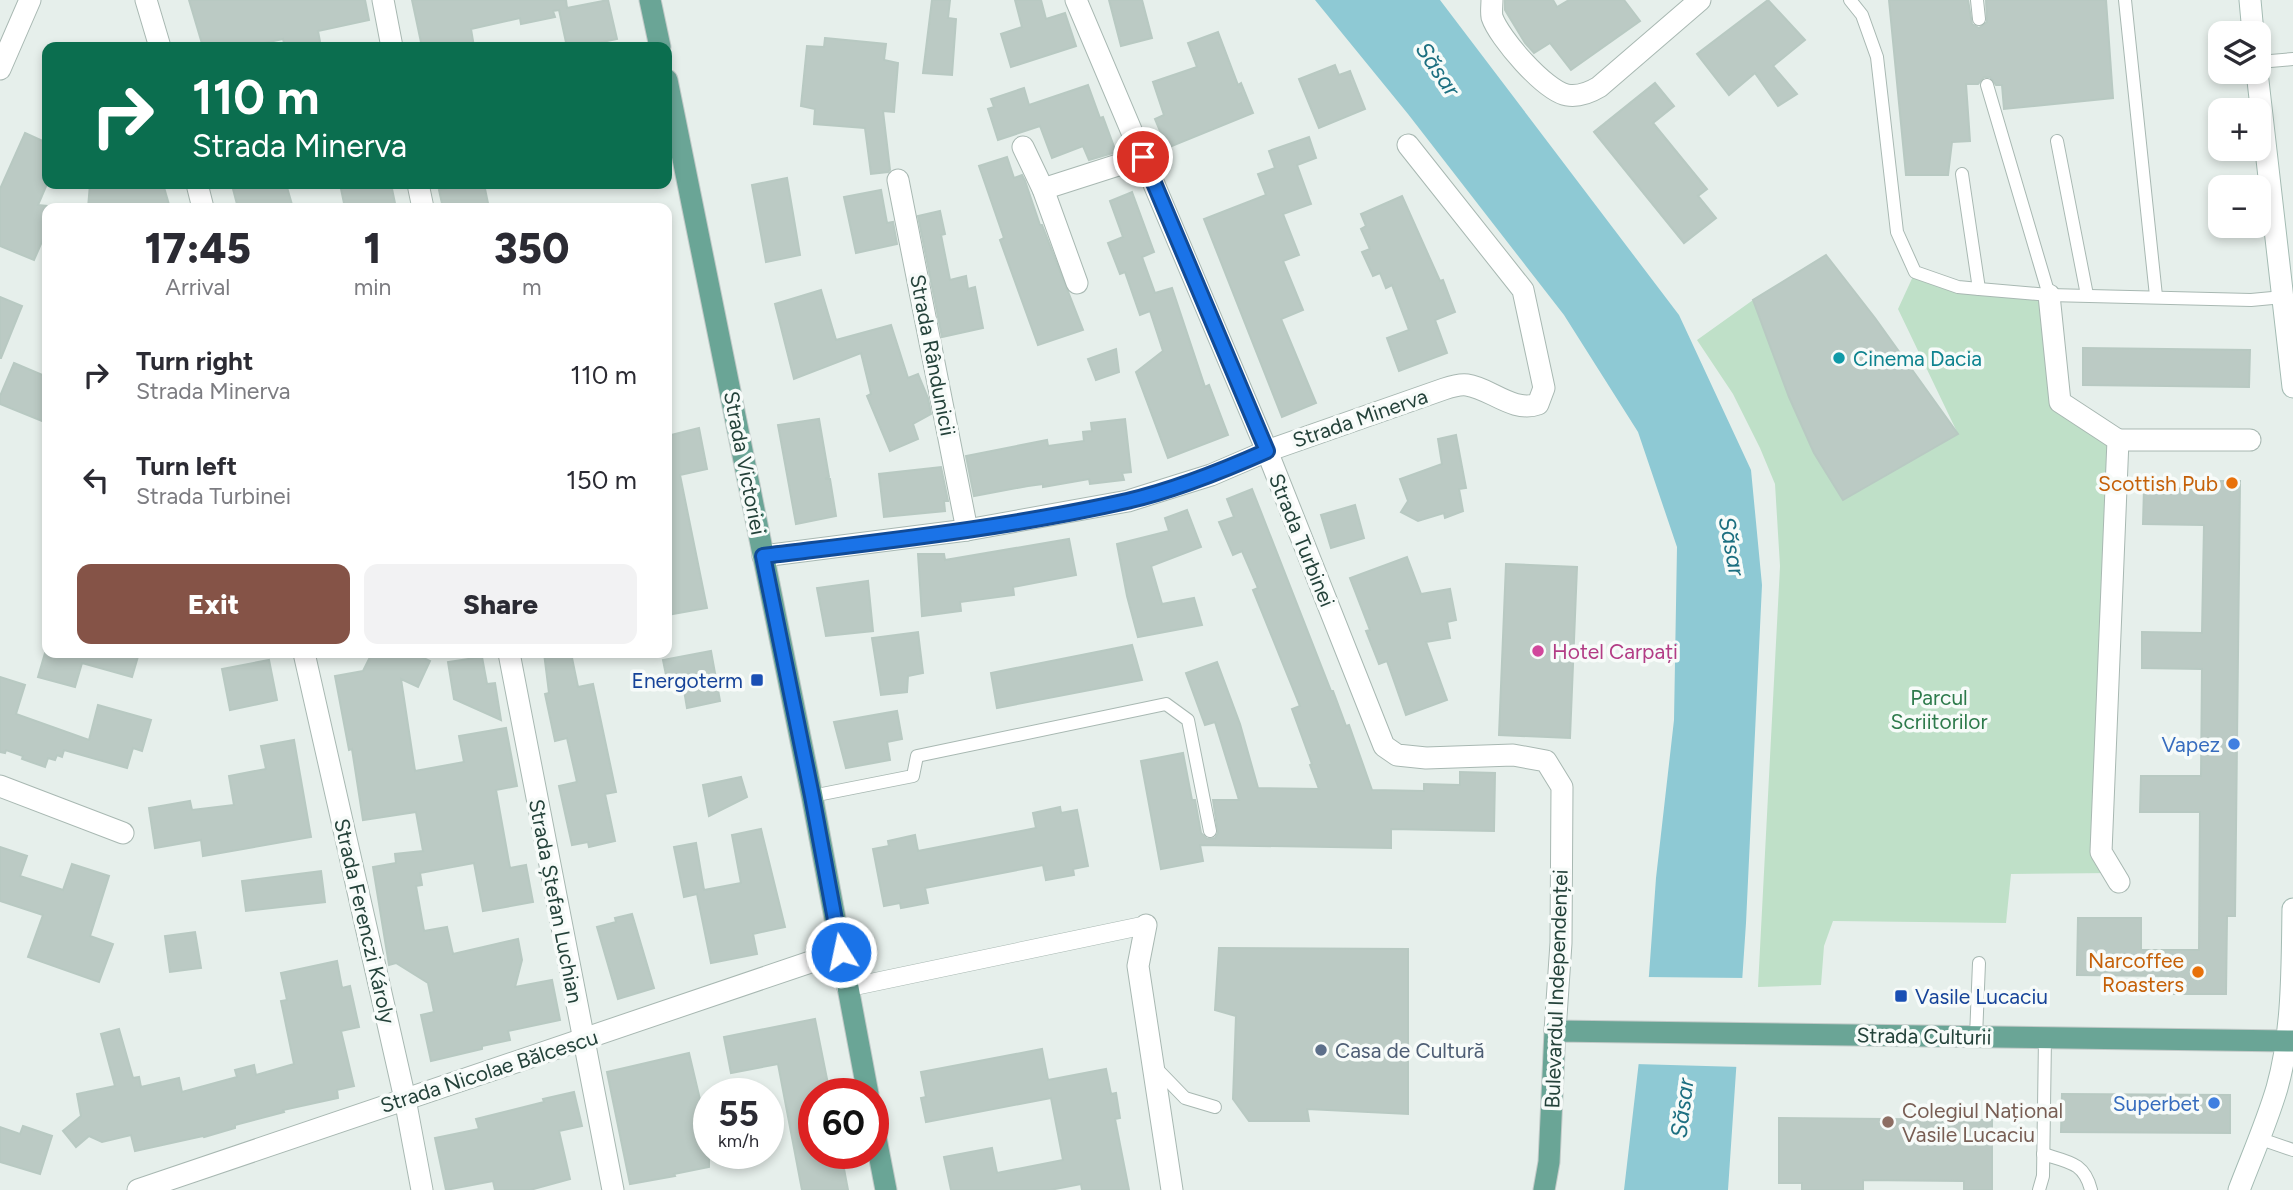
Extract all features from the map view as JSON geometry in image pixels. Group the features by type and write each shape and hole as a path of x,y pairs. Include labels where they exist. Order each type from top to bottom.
{"main road":[{"path":"650,0 659,42"},
{"name":"Strada Victoriei","path":"672,105 812,796 864,1078"},
{"name":"Strada Culturii","path":"1555,1031 2289,1041"},
{"name":"Bulevardul Independenței","path":"1544,1190 1549,1162 1555,1031"},
{"path":"882,1169 886,1190"}],"street":[{"path":"0,69 30,0"},
{"path":"146,0 159,42"},
{"path":"383,0 391,42"},
{"name":"Strada Turbinei","path":"1076,0 1267,451 1384,746 1397,755 1426,758 1513,755 1546,761 1562,786"},
{"path":"1492,0 1492,16 1501,33 1532,71 1550,88 1567,95 1584,94 1599,88 1700,0"},
{"path":"2250,0 2252,21"},
{"path":"2259,84 2293,387"},
{"name":"Strada Minerva","path":"763,556 967,530 1128,501 1211,475 1267,451 1444,389 1466,384 1502,400 1528,407 1538,404 1544,388 1523,290 1408,145"},
{"path":"1024,147 1044,189 1077,283"},
{"path":"1044,189 1143,157"},
{"name":"Strada Rândunicii","path":"898,180 967,530"},
{"path":"2049,295 2060,402 2118,440 2250,440"},
{"path":"2118,440 2101,852 2119,883"},
{"name":"Strada Ferenczi Károly","path":"305,658 405,1099 422,1190"},
{"name":"Strada Ștefan Luchian","path":"510,658 612,1190"},
{"path":"0,786 122,833"},
{"name":"Bulevardul Independenței","path":"1555,1031 1561,943 1562,786"},
{"path":"2239,1190 2277,1087 2289,1041 2293,909"},
{"path":"846,988 1146,925 1138,966 1172,1190"},
{"name":"Strada Nicolae Bălcescu","path":"138,1190 841,952"}],"lane":[{"path":"1850,0 1862,15 1877,57 1897,232 1915,272 1958,287 2049,295 2251,300 2283,297"},
{"path":"1977,0 1979,19"},
{"path":"2125,0 2156,296"},
{"path":"2271,61 2293,59"},
{"path":"1987,85 2049,295"},
{"path":"2057,141 2087,295"},
{"path":"1962,174 1979,289"},
{"path":"812,796 913,776 917,756 1166,704 1188,720 1210,831"},
{"path":"1976,1037 1979,963"},
{"path":"2039,1190 2043,1176 2045,1038"},
{"path":"1152,1064 1185,1098 1216,1107"},
{"path":"2258,1139 2293,1150"},
{"path":"2043,1154 2074,1164 2083,1170 2091,1190"}],"green space":[{"name":"Parcul Scriitorilor","path":"1915,272 1958,287 2049,295 2060,401 2118,440 2101,851 2113,873 2011,874 2006,923 1833,921 1824,946 1821,985 1758,987 1780,566 1775,484 1733,394 1697,340 1753,300 1789,397 1814,453 1843,499 1958,434 1898,309"}],"water":[{"name":"Săsar","path":"1315,0 1440,0 1679,315 1751,470 1762,585 1746,923 1728,1190 1624,1190 1649,975 1656,878 1674,720 1677,547 1638,432 1564,315 1408,114"}],"pier":[{"path":"1645,977 1746,978 1741,1067 1635,1064"}],"building":[{"path":"189,0 365,0 369,20 318,31 320,42 284,42 283,39 269,42 202,42"},
{"path":"412,0 566,0 567,8 608,0 617,39 602,42 566,42 559,10 553,11 555,17 521,24 520,18 471,29 473,42 421,42"},
{"path":"932,0 950,0 948,18 956,19 952,75 923,73"},
{"path":"1015,0 1041,0 1046,19 1065,13 1076,46 1011,67 1001,34 1022,27"},
{"path":"1109,0 1142,0 1152,38 1121,46"},
{"path":"1505,0 1553,0 1557,7 1569,0 1624,0 1640,21 1571,70 1550,43 1534,53 1505,10"},
{"path":"1768,0 1805,40 1773,66 1797,94 1778,106 1755,73 1729,95 1697,54"},
{"path":"1889,0 1968,0 1972,24 1979,28 1987,22 1986,0 2106,0 2113,98 2004,109 2002,85 1996,85 1990,77 1984,77 1978,84 1966,84 1970,141 1952,142 1948,175 1906,175"},
{"path":"1218,32 1238,85 1241,83 1253,113 1167,148 1155,119 1164,115 1153,82 1197,67 1188,43"},
{"path":"825,38 886,44 884,60 898,63 894,112 883,111 890,170 888,172 871,174 865,128 814,124 815,109 801,106 807,46 824,47"},
{"path":"1335,65 1339,75 1350,71 1365,109 1319,128 1299,79"},
{"path":"1655,83 1674,106 1653,123 1707,189 1698,196 1716,218 1684,243 1594,132"},
{"path":"1088,85 1116,152 1089,160 1083,146 1052,158 1040,126 998,140 988,109 994,107 991,99 1024,88 1029,105"},
{"path":"25,133 42,141 42,189 45,189 38,205 42,205 42,242 34,260 0,246 0,189"},
{"path":"1309,137 1316,158 1297,165 1311,204 1283,214 1299,255 1283,261 1303,310 1281,319 1316,403 1282,417 1204,219 1266,195 1258,174 1275,168 1269,151"},
{"path":"1007,157 1014,178 1022,175 1025,181 1083,330 1038,345 1000,240 1004,238 979,166"},
{"path":"787,178 800,255 766,262 752,185"},
{"path":"90,189 164,189 169,203 88,203"},
{"path":"233,189 287,189 292,203 237,203"},
{"path":"341,189 392,189 395,203 344,203"},
{"path":"485,189 488,203 442,203 439,190"},
{"path":"881,190 887,223 893,222 897,244 856,253 844,197"},
{"path":"1132,192 1154,252 1142,257 1155,293 1172,288 1205,387 1209,385 1228,435 1168,458 1136,372 1163,351 1150,311 1140,315 1125,272 1120,274 1108,243 1123,237 1110,201"},
{"path":"1402,196 1440,281 1443,280 1455,312 1435,320 1447,353 1399,371 1387,338 1409,330 1392,285 1386,288 1380,273 1373,276 1362,252 1370,249 1361,229 1366,226 1361,214"},
{"path":"940,211 945,234 941,235 950,280 966,276 968,289 975,287 983,328 942,337 918,216"},
{"name":"Cinema Dacia","path":"1826,255 1958,434 1843,500 1814,453 1789,397 1753,300"},
{"path":"821,290 836,340 891,325 908,378 918,374 928,398 931,414 913,424 918,439 890,451 867,396 871,394 861,353 794,379 775,304"},
{"path":"0,297 22,306 1,358 0,358"},
{"path":"2083,348 2250,350 2249,387 2083,385"},
{"path":"1116,349 1119,372 1096,380 1088,359"},
{"path":"14,363 42,375 42,421 0,404 0,396"},
{"path":"819,419 829,477 825,479 830,479 836,516 796,524 778,425"},
{"path":"1125,419 1131,472 1122,473 1124,480 1090,484 1089,479 974,496 966,456 1047,440 1048,446 1084,441 1083,432 1092,431 1091,423"},
{"path":"699,428 707,469 680,475 707,608 672,614 672,435"},
{"path":"1456,435 1466,488 1459,489 1463,511 1445,518 1444,513 1418,521 1401,512 1408,501 1400,479 1442,464 1438,439"},
{"path":"941,467 948,501 944,501 945,511 884,517 879,474"},
{"path":"2204,481 2240,481 2235,916 2227,916 2226,994 2170,994 2170,976 2077,975 2078,918 2141,918 2141,950 2199,950 2200,812 2140,812 2141,776 2201,776 2202,669 2142,668 2142,632 2202,633 2204,525 2143,524 2144,488 2204,489"},
{"path":"1252,489 1331,691 1346,726 1349,725 1372,790 1424,791 1424,784 1460,785 1460,772 1495,773 1494,831 1391,829 1391,848 1200,845 1203,861 1161,869 1141,761 1183,753 1201,833 1207,839 1215,838 1218,833 1213,800 1239,800 1215,722 1205,725 1186,673 1217,662 1240,724 1258,788 1319,789 1292,709 1300,706 1253,590 1258,588 1242,551 1233,555 1219,522 1234,517 1227,499"},
{"path":"1355,505 1364,538 1331,548 1321,515"},
{"path":"1187,510 1201,547 1151,566 1162,604 1194,598 1202,625 1138,637 1117,544 1169,531 1165,518"},
{"path":"1069,539 1076,575 1013,587 1014,595 960,602 961,611 922,616 918,554 944,554 945,560"},
{"path":"1407,557 1421,594 1450,589 1456,620 1447,622 1450,638 1426,642 1447,700 1406,715 1387,661 1379,664 1366,631 1370,630 1350,578"},
{"name":"Hotel Carpați","path":"1506,564 1577,567 1570,738 1499,735"},
{"path":"868,581 873,631 826,636 817,588"},
{"path":"918,632 923,673 908,676 907,692 881,695 872,638"},
{"path":"1132,645 1142,680 997,708 991,673"},
{"path":"711,651 720,701 687,708 683,684 668,685 663,660"},
{"path":"44,658 138,658 132,677 82,663 75,687 38,677"},
{"path":"370,658 424,658 430,661 418,687 401,679 415,771 464,762 459,736 506,728 517,786 496,790 510,868 526,865 533,902 483,911 474,863 420,873 422,885 416,886 424,931 447,927 453,954 518,939 522,960 515,987 552,980 560,1020 508,1031 510,1040 431,1061 421,1015 434,1012 428,983 396,963 389,965 373,867 396,863 395,854 423,851 416,812 363,820 352,749 349,750 335,676 363,671"},
{"path":"482,658 487,684 495,683 501,720 454,699 448,662"},
{"path":"545,658 572,658 578,687 593,684 616,792 605,794 615,841 589,847 588,842 572,845 559,786 577,782 567,738 555,741 545,694 549,693"},
{"path":"269,660 277,700 230,710 222,669"},
{"path":"0,677 25,685 16,714 89,740 98,705 151,720 142,751 133,748 127,768 64,750 62,757 57,755 55,760 48,758 45,767 6,750 5,753 0,752"},
{"path":"897,711 902,739 887,742 890,760 846,768 834,722"},
{"path":"294,740 311,837 203,856 201,840 155,848 149,808 190,801 192,810 234,805 229,776 266,769 261,746"},
{"path":"741,777 747,797 709,816 703,785"},
{"path":"1060,807 1061,813 1077,810 1088,866 1073,869 1074,875 1046,880 1043,865 925,888 928,903 901,908 900,903 884,906 873,849 889,846 888,841 915,835 918,851 1036,828 1033,813"},
{"path":"761,829 785,927 753,934 757,954 711,963 697,894 684,897 674,847 696,843 704,890 741,883 732,835"},
{"path":"0,847 27,856 20,876 63,890 72,864 109,876 90,936 113,944 99,982 28,957 43,915 0,901"},
{"path":"321,871 325,902 246,911 242,881"},
{"path":"632,914 654,988 618,999 597,927 616,922 615,918"},
{"path":"195,932 201,968 170,972 165,936"},
{"name":"Casa de Cultură","path":"1219,948 1408,949 1408,1114 1307,1109 1309,1121 1249,1121 1233,1099 1236,1016 1215,1010"},
{"path":"337,961 342,988 350,986 359,1027 341,1031 354,1086 337,1090 338,1098 283,1110 284,1112 235,1125 235,1128 204,1137 135,1151 131,1135 102,1142 89,1136 76,1147 63,1131 81,1116 77,1094 115,1086 101,1034 119,1029 133,1078 139,1077 141,1087 179,1078 182,1092 237,1077 235,1070 254,1065 256,1075 294,1064 281,1001 287,1000 281,973"},
{"path":"815,1019 827,1078 798,1078 798,1169 784,1096 784,1078 781,1078 778,1064 731,1073 724,1037"},
{"path":"1042,1049 1048,1080 1106,1069 1111,1094 1116,1093 1120,1118 1115,1119 1129,1190 1082,1190 1081,1184 1050,1190 951,1190 944,1157 992,1148 997,1173 1063,1160 1051,1098 926,1122 921,1098 926,1097 921,1072"},
{"path":"689,1053 695,1078 693,1169 699,1169 630,1184 607,1072"},
{"path":"574,1092 582,1126 559,1131 570,1179 530,1190 495,1190 493,1181 446,1190 435,1138 479,1129 476,1119"},
{"path":"2062,1094 2230,1095 2230,1133 2061,1132"},
{"path":"1779,1118 1992,1120 1992,1190 1964,1190 1964,1181 1863,1180 1863,1190 1802,1190 1802,1183 1779,1183"},
{"path":"23,1126 52,1136 40,1174 0,1162 0,1127 20,1134"},
{"path":"798,1169 844,1169 848,1190 802,1190"}],"place":[{"name":"Cinema Dacia","path":"1839,358"},
{"name":"Scottish Pub","path":"2232,483"},
{"name":"Hotel Carpați","path":"1538,651"},
{"name":"Energoterm","path":"757,680"},
{"name":"Vapez","path":"2234,744"},
{"name":"Narcoffee Roasters","path":"2198,972"},
{"name":"Vasile Lucaciu","path":"1901,996"},
{"name":"Casa de Cultură","path":"1321,1050"},
{"name":"Superbet","path":"2214,1103"},
{"name":"Colegiul Național Vasile Lucaciu","path":"1888,1122"}],"route":[{"path":"841,952 763,556 967,530 1128,501 1211,475 1267,451 1143,157"}]}
